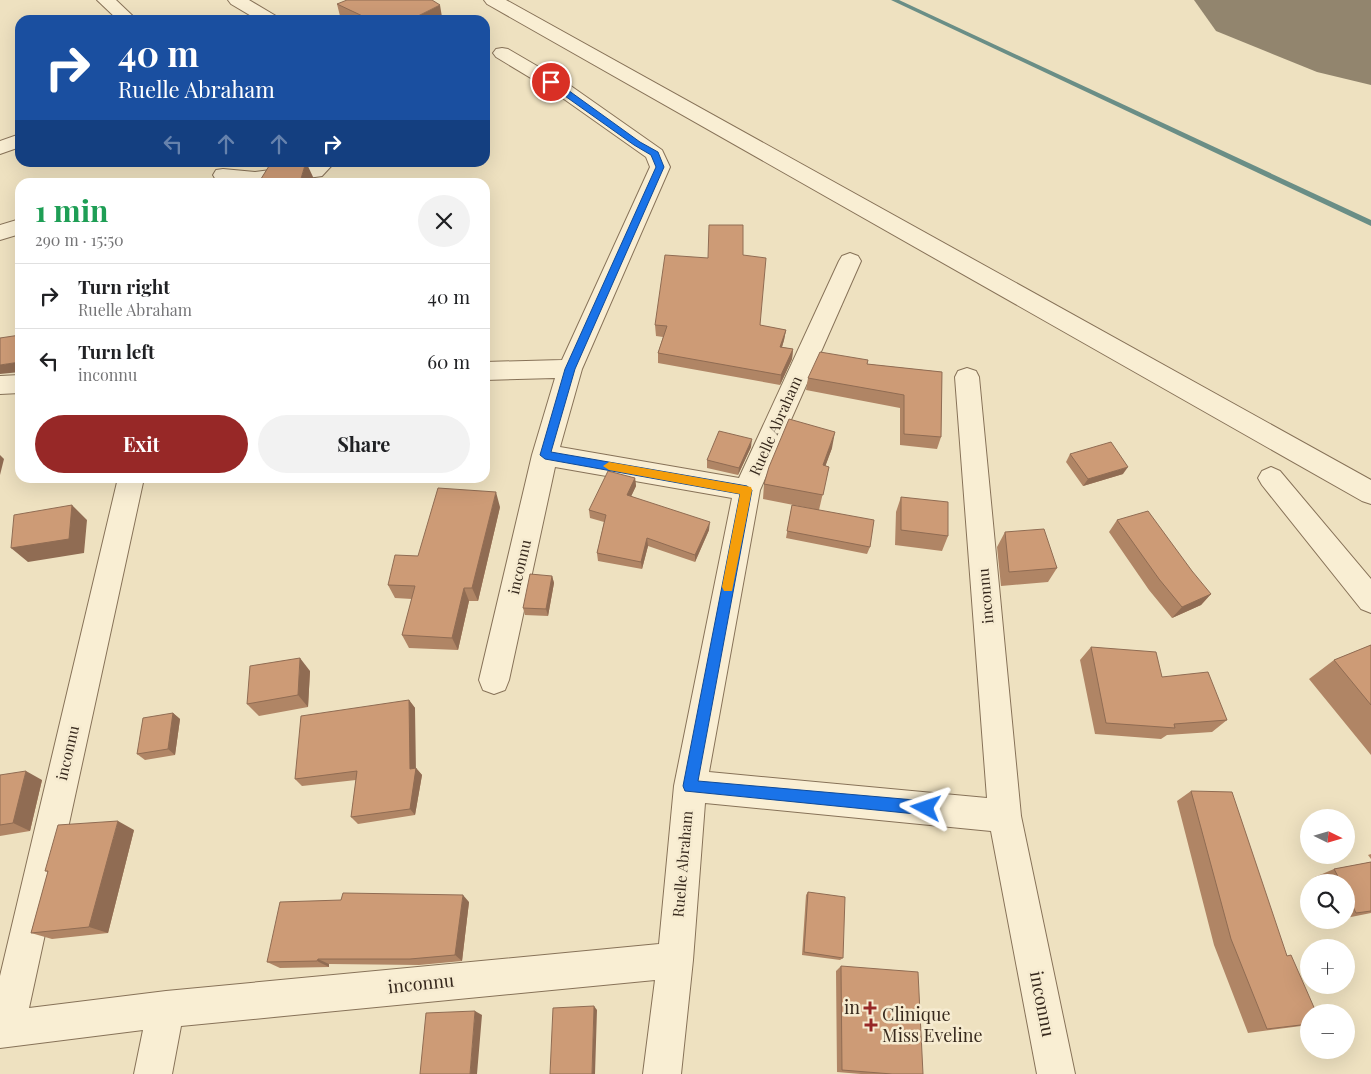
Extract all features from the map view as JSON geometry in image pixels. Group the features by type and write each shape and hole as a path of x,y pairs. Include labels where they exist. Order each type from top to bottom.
{"street":[{"path":"106,0 122,15"},
{"path":"237,0 262,15"},
{"path":"493,0 1371,493"},
{"name":"inconnu","path":"494,680 545,455 570,369 660,167 655,154 637,144 561,88 501,53"},
{"path":"0,148 15,142"},
{"path":"220,173 255,178 315,171 319,167"},
{"path":"0,233 15,228"},
{"name":"Ruelle Abraham","path":"662,1074 675,960 690,786 747,490 850,261"},
{"path":"490,370 570,369"},
{"name":"inconnu","path":"967,378 1005,816 1056,1074"},
{"path":"0,385 15,384"},
{"path":"545,455 747,490"},
{"path":"1271,478 1371,600"},
{"name":"inconnu","path":"130,483 3,1030 166,1009 675,960"},
{"path":"690,786 1005,816"},
{"path":"153,1074 166,1009"}],"building":[{"path":"347,0 432,0 440,5 420,15 360,15 337,4"},
{"path":"268,167 304,167 301,178 262,178"},
{"path":"709,225 743,225 743,255 766,258 760,325 786,330 780,347 793,349 781,375 658,353 667,326 655,325 665,255 708,258"},
{"path":"15,336 15,363 0,365 0,338"},
{"path":"820,352 868,360 867,364 942,372 941,437 904,434 904,395 808,378"},
{"path":"789,419 835,432 823,465 829,467 823,495 764,484"},
{"path":"719,431 752,439 739,468 707,460"},
{"path":"1111,442 1128,467 1088,479 1070,454"},
{"path":"608,471 635,478 627,495 710,522 695,555 647,538 641,562 597,553 606,515 589,510"},
{"path":"438,488 496,492 472,588 464,588 452,638 402,635 415,586 388,585 395,555 418,556"},
{"path":"901,497 948,502 948,536 901,530"},
{"path":"72,505 69,539 11,548 14,515"},
{"path":"792,505 874,520 870,547 787,531"},
{"path":"1148,511 1211,594 1182,607 1159,579 1117,520"},
{"path":"1044,529 1057,568 1009,572 1005,532"},
{"path":"530,574 552,576 546,609 523,608"},
{"path":"1371,645 1371,705 1334,660"},
{"path":"1091,647 1156,652 1162,677 1208,672 1227,720 1174,724 1175,728 1106,723"},
{"path":"300,658 298,695 247,704 250,666"},
{"path":"409,700 410,769 416,768 410,809 351,817 357,771 295,779 301,716"},
{"path":"173,713 168,749 137,754 143,718"},
{"path":"26,771 13,823 0,825 0,775"},
{"path":"1191,791 1232,792 1287,956 1291,955 1300,976 1300,994 1308,994 1312,1004 1300,1004 1300,1025 1267,1029 1231,939"},
{"path":"118,821 89,927 31,933 58,825"},
{"path":"1371,862 1371,911 1356,913 1355,874 1337,874 1334,869"},
{"path":"808,892 845,897 843,958 804,952"},
{"path":"343,893 463,895 455,955 410,959 318,959 317,961 267,962 280,902 341,900"},
{"path":"841,966 918,972 923,1074 892,1074 842,1070"},
{"path":"594,1006 592,1074 550,1074 553,1008"},
{"path":"475,1011 470,1074 420,1074 426,1013"}],"waterway":[{"path":"894,0 1371,223"}],"runway":[{"path":"1268,0 1371,39"}],"slow traffic":[{"path":"609,466 747,490 728,587"}],"place":[{"name":"in","path":"870,1008"},
{"name":"Clinique Miss Eveline","path":"871,1025"}],"route":[{"path":"551,82 637,144 655,154 660,167 570,369 545,455 747,490 690,786 926,808"}]}
